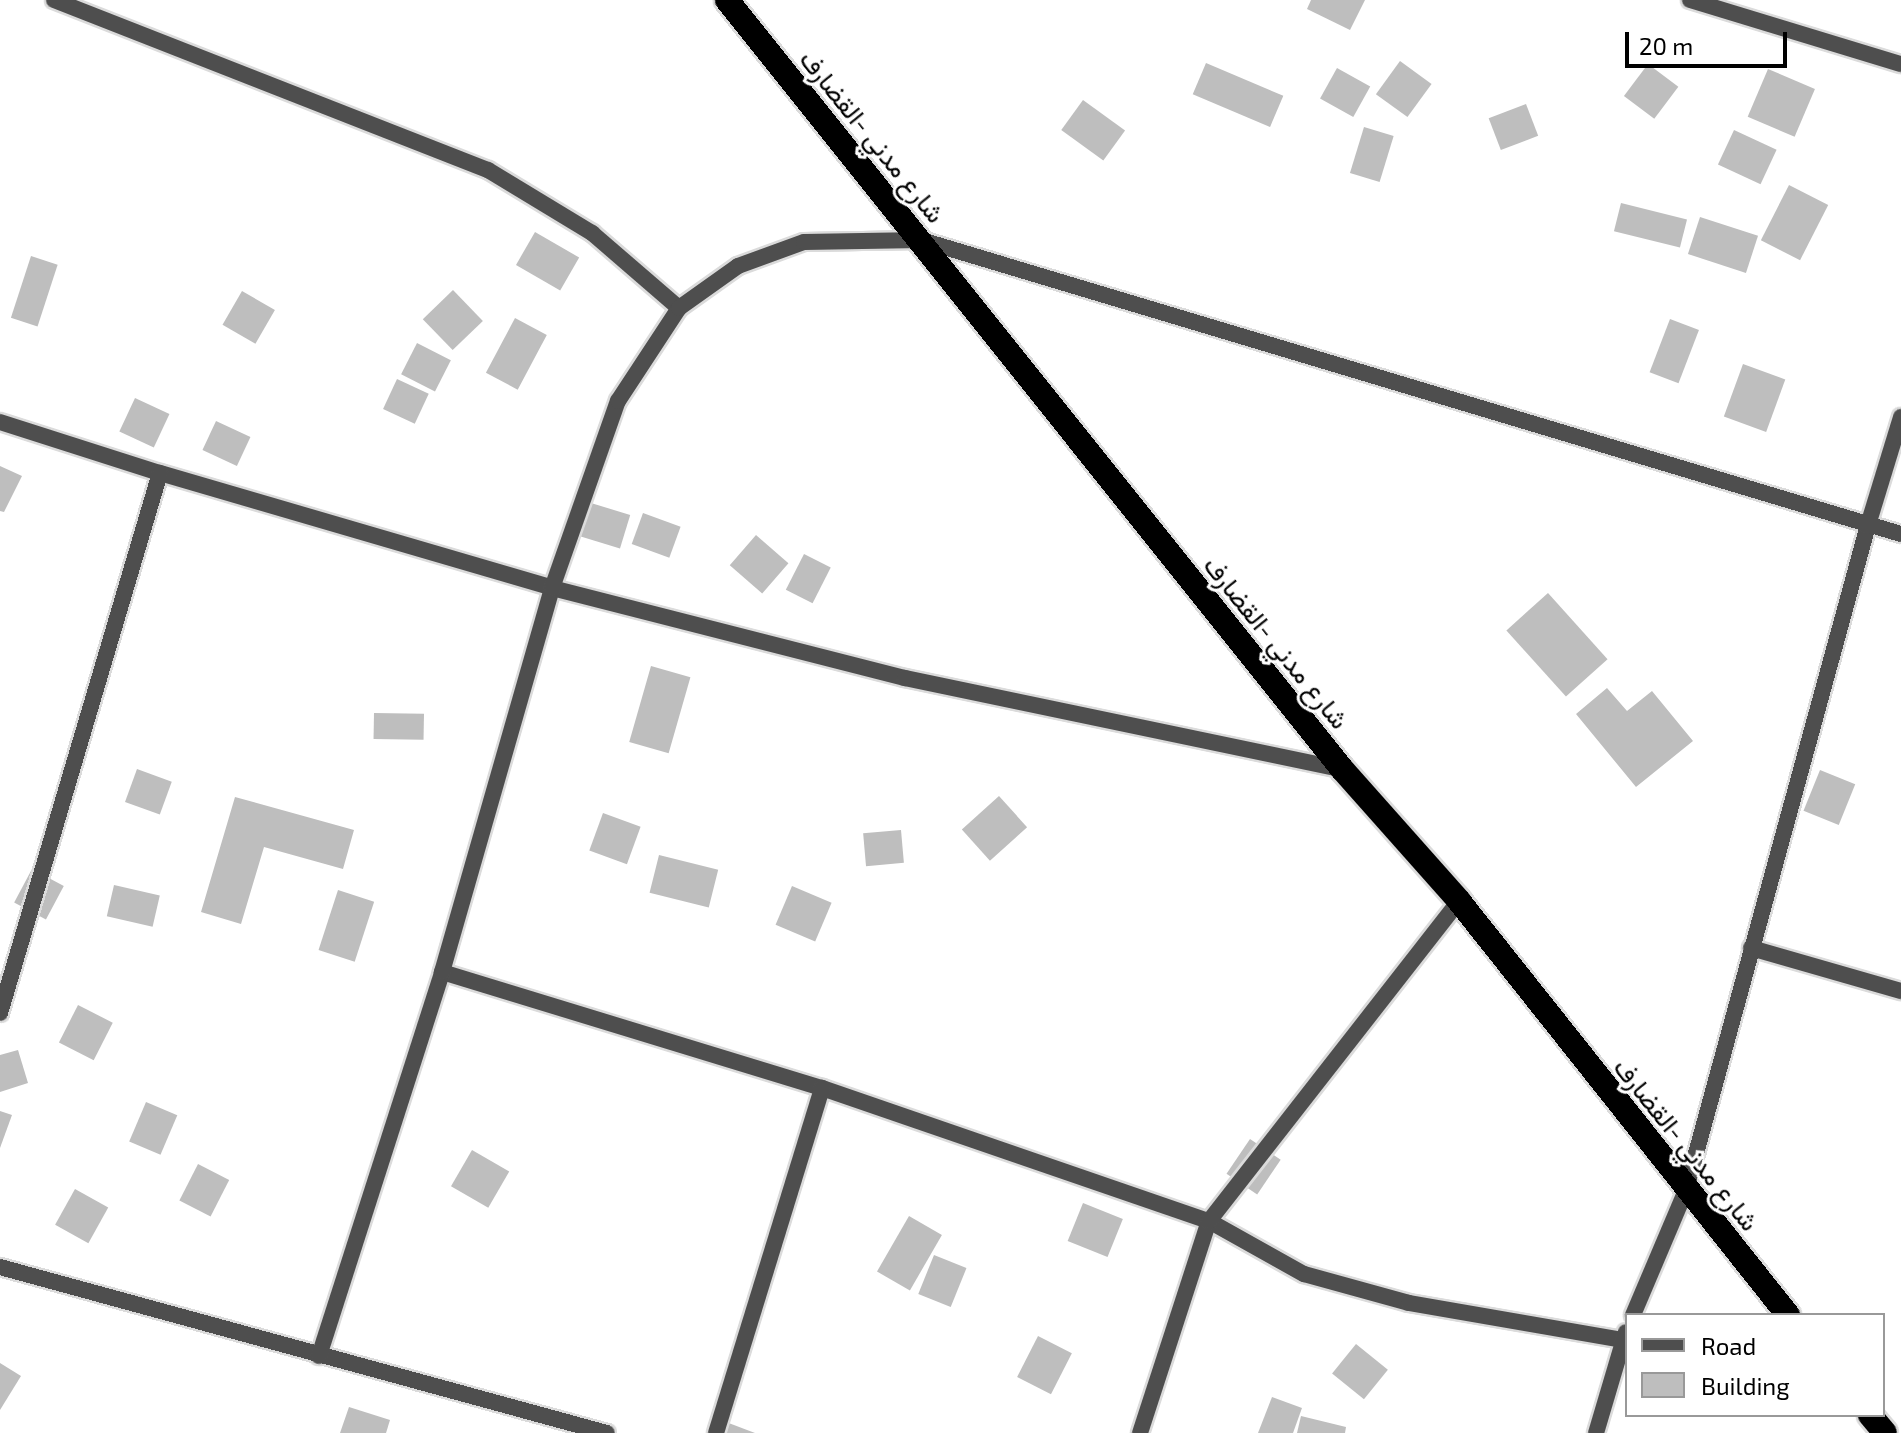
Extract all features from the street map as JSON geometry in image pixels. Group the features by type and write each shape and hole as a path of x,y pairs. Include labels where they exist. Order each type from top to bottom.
{"highway":[{"name":"شارع مدني -القضارف","path":"727,0 1342,769 1459,901 1786,1313"},
{"path":"1872,1417 1885,1433"}],"street":[{"path":"54,0 488,170 592,233 679,308"},
{"path":"1690,0 1901,64"},
{"path":"319,1356 442,972 552,588 618,401 679,308 738,266 804,242 921,240 1901,534"},
{"path":"1634,1313 1686,1190 1868,525 1901,417"},
{"path":"0,422 160,473 552,588 905,678 1342,769"},
{"path":"0,1013 160,473"},
{"path":"1140,1433 1209,1221 1459,901"},
{"path":"1751,948 1901,991"},
{"path":"442,972 822,1088 1209,1221 1304,1274 1409,1303 1625,1335 1596,1433"},
{"path":"716,1433 822,1088"},
{"path":"0,1267 607,1433"}],"building":[{"path":"1311,0 1365,0 1350,30 1307,9"},
{"path":"1400,61 1432,84 1407,117 1376,94"},
{"path":"1206,63 1283,96 1270,127 1193,94"},
{"path":"1648,64 1678,87 1654,119 1624,96"},
{"path":"1337,68 1370,86 1353,117 1320,99"},
{"path":"1768,69 1815,89 1795,137 1748,117"},
{"path":"1083,100 1125,131 1103,160 1061,130"},
{"path":"1526,104 1538,136 1501,150 1489,118"},
{"path":"1364,127 1394,136 1380,182 1350,173"},
{"path":"1734,130 1777,150 1761,184 1718,164"},
{"path":"1789,185 1828,205 1800,260 1761,240"},
{"path":"1621,203 1687,219 1680,248 1614,231"},
{"path":"1700,217 1758,236 1746,273 1688,254"},
{"path":"535,232 579,258 560,290 516,265"},
{"path":"31,256 58,265 38,326 11,318"},
{"path":"453,290 483,321 453,350 423,319"},
{"path":"242,291 275,310 255,344 222,325"},
{"path":"515,318 547,335 518,390 486,373"},
{"path":"1670,319 1699,330 1679,383 1650,372"},
{"path":"417,343 451,360 435,391 401,374"},
{"path":"1743,364 1785,379 1766,432 1724,417"},
{"path":"397,379 429,394 415,424 383,409"},
{"path":"135,398 169,414 154,448 119,432"},
{"path":"216,421 250,437 237,466 202,450"},
{"path":"0,466 22,476 4,512 0,511"},
{"path":"591,503 630,515 620,548 581,536"},
{"path":"643,513 681,527 669,558 632,544"},
{"path":"756,535 788,563 762,593 730,565"},
{"path":"804,554 831,568 813,603 786,590"},
{"path":"1548,593 1608,659 1566,697 1506,630"},
{"path":"651,666 690,677 669,753 629,742"},
{"path":"1607,688 1627,711 1652,691 1693,741 1636,787 1576,714"},
{"path":"374,713 424,714 424,740 374,739"},
{"path":"137,769 172,782 160,815 125,802"},
{"path":"1820,770 1855,784 1839,825 1804,811"},
{"path":"999,796 1027,827 990,861 962,829"},
{"path":"235,797 354,830 343,869 264,847 241,924 201,912"},
{"path":"603,813 641,827 627,864 589,851"},
{"path":"901,830 904,863 866,866 863,833"},
{"path":"659,855 718,870 709,908 650,893"},
{"path":"32,869 64,886 46,919 14,903"},
{"path":"114,885 160,896 153,927 107,916"},
{"path":"792,886 832,903 815,941 776,925"},
{"path":"338,890 374,902 355,962 319,950"},
{"path":"78,1005 113,1023 94,1060 59,1042"},
{"path":"18,1050 28,1083 0,1092 0,1055"},
{"path":"146,1102 177,1115 160,1155 129,1142"},
{"path":"0,1111 12,1115 0,1148"},
{"path":"1250,1139 1281,1160 1257,1195 1227,1174"},
{"path":"472,1150 509,1172 488,1208 451,1186"},
{"path":"198,1164 229,1180 211,1216 179,1201"},
{"path":"75,1189 108,1207 88,1243 55,1225"},
{"path":"1083,1203 1123,1219 1108,1257 1068,1241"},
{"path":"909,1216 942,1235 910,1290 877,1271"},
{"path":"934,1255 966,1268 951,1307 918,1294"},
{"path":"1038,1336 1072,1353 1051,1394 1017,1377"},
{"path":"1356,1344 1388,1370 1364,1399 1332,1374"},
{"path":"0,1363 21,1376 0,1410"},
{"path":"1272,1397 1302,1408 1293,1433 1258,1433"},
{"path":"349,1407 390,1420 386,1433 340,1433"},
{"path":"1301,1416 1346,1427 1345,1433 1297,1433"},
{"path":"726,1422 755,1433 722,1433"}]}
